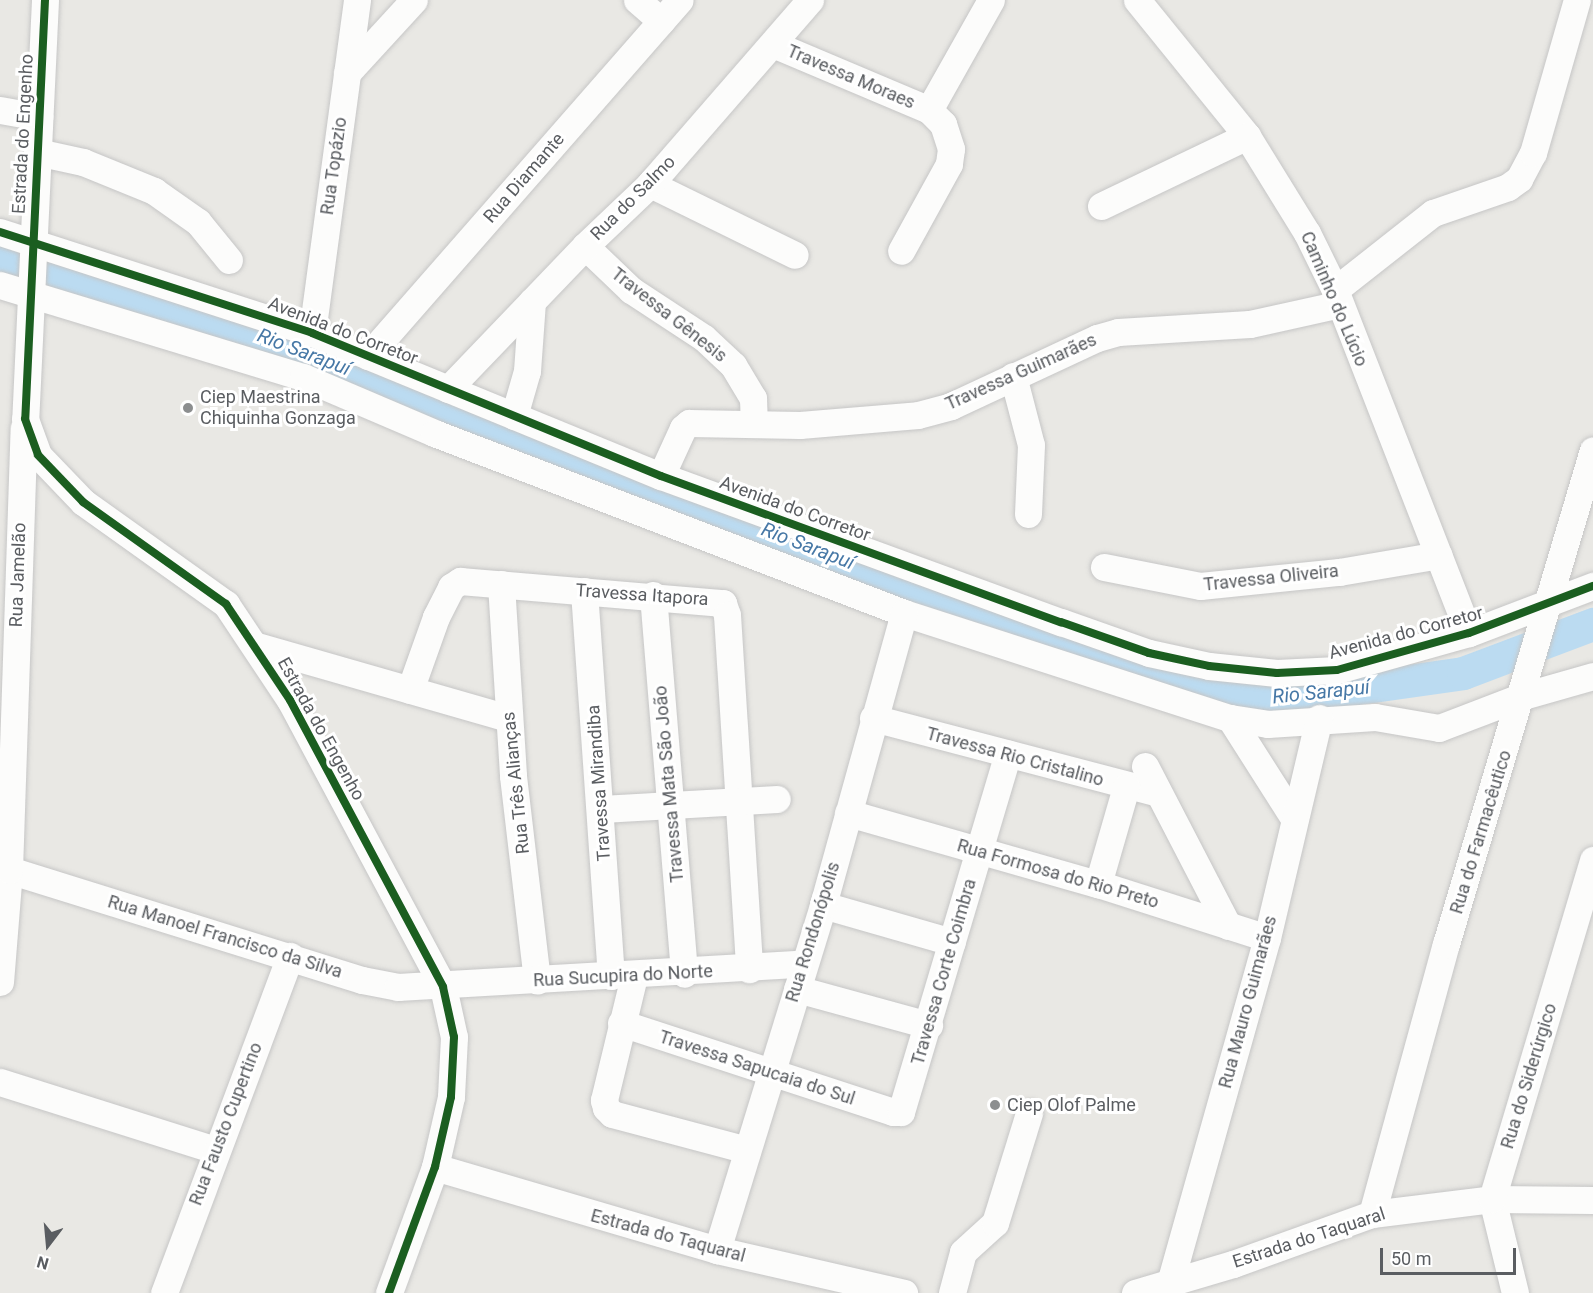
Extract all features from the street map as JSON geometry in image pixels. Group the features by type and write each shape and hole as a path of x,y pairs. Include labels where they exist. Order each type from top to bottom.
{"street":[{"name":"Estrada do Engenho","path":"45,0 25,419 38,455 54,476 83,502 226,604 257,646 443,987 454,1037 451,1097 435,1167 390,1293"},
{"name":"Rua Topázio","path":"312,333 357,0"},
{"path":"347,73 414,0"},
{"path":"637,0 661,21"},
{"name":"Rua Diamante","path":"368,356 680,0"},
{"name":"Rua do Salmo","path":"447,389 585,246 650,184 810,0"},
{"name":"Travessa Moraes","path":"929,110 991,0"},
{"name":"Caminho do Lúcio","path":"1137,0 1247,136 1307,233 1337,297 1469,633"},
{"path":"1337,297 1433,213 1508,187 1527,170 1576,0"},
{"name":"Travessa Moraes","path":"773,44 929,110 949,135 949,164 901,251"},
{"path":"0,110 39,117"},
{"path":"1101,206 1247,136"},
{"path":"37,152 83,162 154,191 198,222 229,260"},
{"path":"650,184 795,255"},
{"name":"Avenida do Corretor","path":"0,232 33,248 312,333 662,476 1149,653 1209,666 1277,673 1337,670 1469,633 1593,586"},
{"name":"Travessa Gênesis","path":"585,246 631,290 704,338 733,365 753,398 754,423"},
{"path":"0,285 31,288 303,377 434,433 904,613 1230,718 1268,724 1319,718 1376,717 1439,728 1525,687 1593,676"},
{"name":"Travessa Guimarães","path":"662,476 682,428 688,423 800,425 918,415 951,406 1013,376 1118,332 1250,324 1337,297"},
{"path":"514,416 527,371 531,301"},
{"path":"1013,376 1031,445 1029,514"},
{"name":"Rua Jamelão","path":"0,982 9,870 9,585 25,419"},
{"name":"Rua do Farmacêutico","path":"1372,1214 1446,944 1525,687 1593,450"},
{"name":"Travessa Oliveira","path":"1104,567 1200,586 1339,572 1439,555"},
{"name":"Travessa Itapora","path":"410,690 451,587 470,579 501,584 719,600 725,604 749,969"},
{"name":"Rua Três Alianças","path":"501,584 508,718 537,981"},
{"name":"Travessa Mirandiba","path":"584,591 602,808 622,976 621,1023 604,1100 606,1108 612,1114 747,1150"},
{"name":"Travessa Mata São João","path":"653,595 684,974"},
{"name":"Rua Rondonópolis","path":"717,1250 770,1071 823,905 873,718 904,613"},
{"path":"257,646 508,718"},
{"name":"Travessa Rio Cristalino","path":"873,718 1126,787 1158,793"},
{"path":"1230,718 1293,817"},
{"name":"Rua Mauro Guimarães","path":"1170,1283 1267,938 1293,817 1319,718"},
{"name":"Travessa Corte Coimbra","path":"893,1112 901,1112 906,1105 978,850 1008,754"},
{"path":"1144,766 1228,926"},
{"path":"1098,884 1126,787"},
{"path":"602,808 777,799"},
{"name":"Rua Formosa do Rio Preto","path":"848,813 1098,884 1267,938"},
{"name":"Rua do Siderúrgico","path":"1492,1199 1593,860"},
{"name":"Rua Manoel Francisco da Silva","path":"9,870 362,980 398,987 443,987"},
{"path":"823,905 952,942"},
{"name":"Rua Fausto Cupertino","path":"164,1293 290,956"},
{"name":"Rua Sucupira do Norte","path":"443,987 749,969 800,976"},
{"path":"800,976 929,1025"},
{"name":"Travessa Sapucaia do Sul","path":"621,1023 893,1112"},
{"path":"0,1082 216,1150"},
{"path":"952,1293 963,1252 995,1223 1029,1113"},
{"name":"Estrada do Taquaral","path":"435,1167 849,1287 904,1293"},
{"path":"1492,1199 1515,1293"},
{"name":"Estrada do Taquaral","path":"1135,1293 1372,1214 1492,1199 1593,1200"}],"waterway":[{"name":"Rio Sarapuí","path":"0,257 222,321 1080,650 1185,687 1274,700 1463,673 1593,624"}],"cycle path":[{"path":"45,0 25,419 38,455 83,502 226,604 290,700 443,987 454,1037 451,1097 435,1167 389,1293"},
{"path":"0,232 312,333 661,476 1149,653 1209,666 1277,673 1337,670 1469,633 1593,586"}],"place":[{"name":"Ciep Maestrina Chiquinha Gonzaga","path":"188,408"},
{"name":"Ciep Olof Palme","path":"995,1105"}]}
